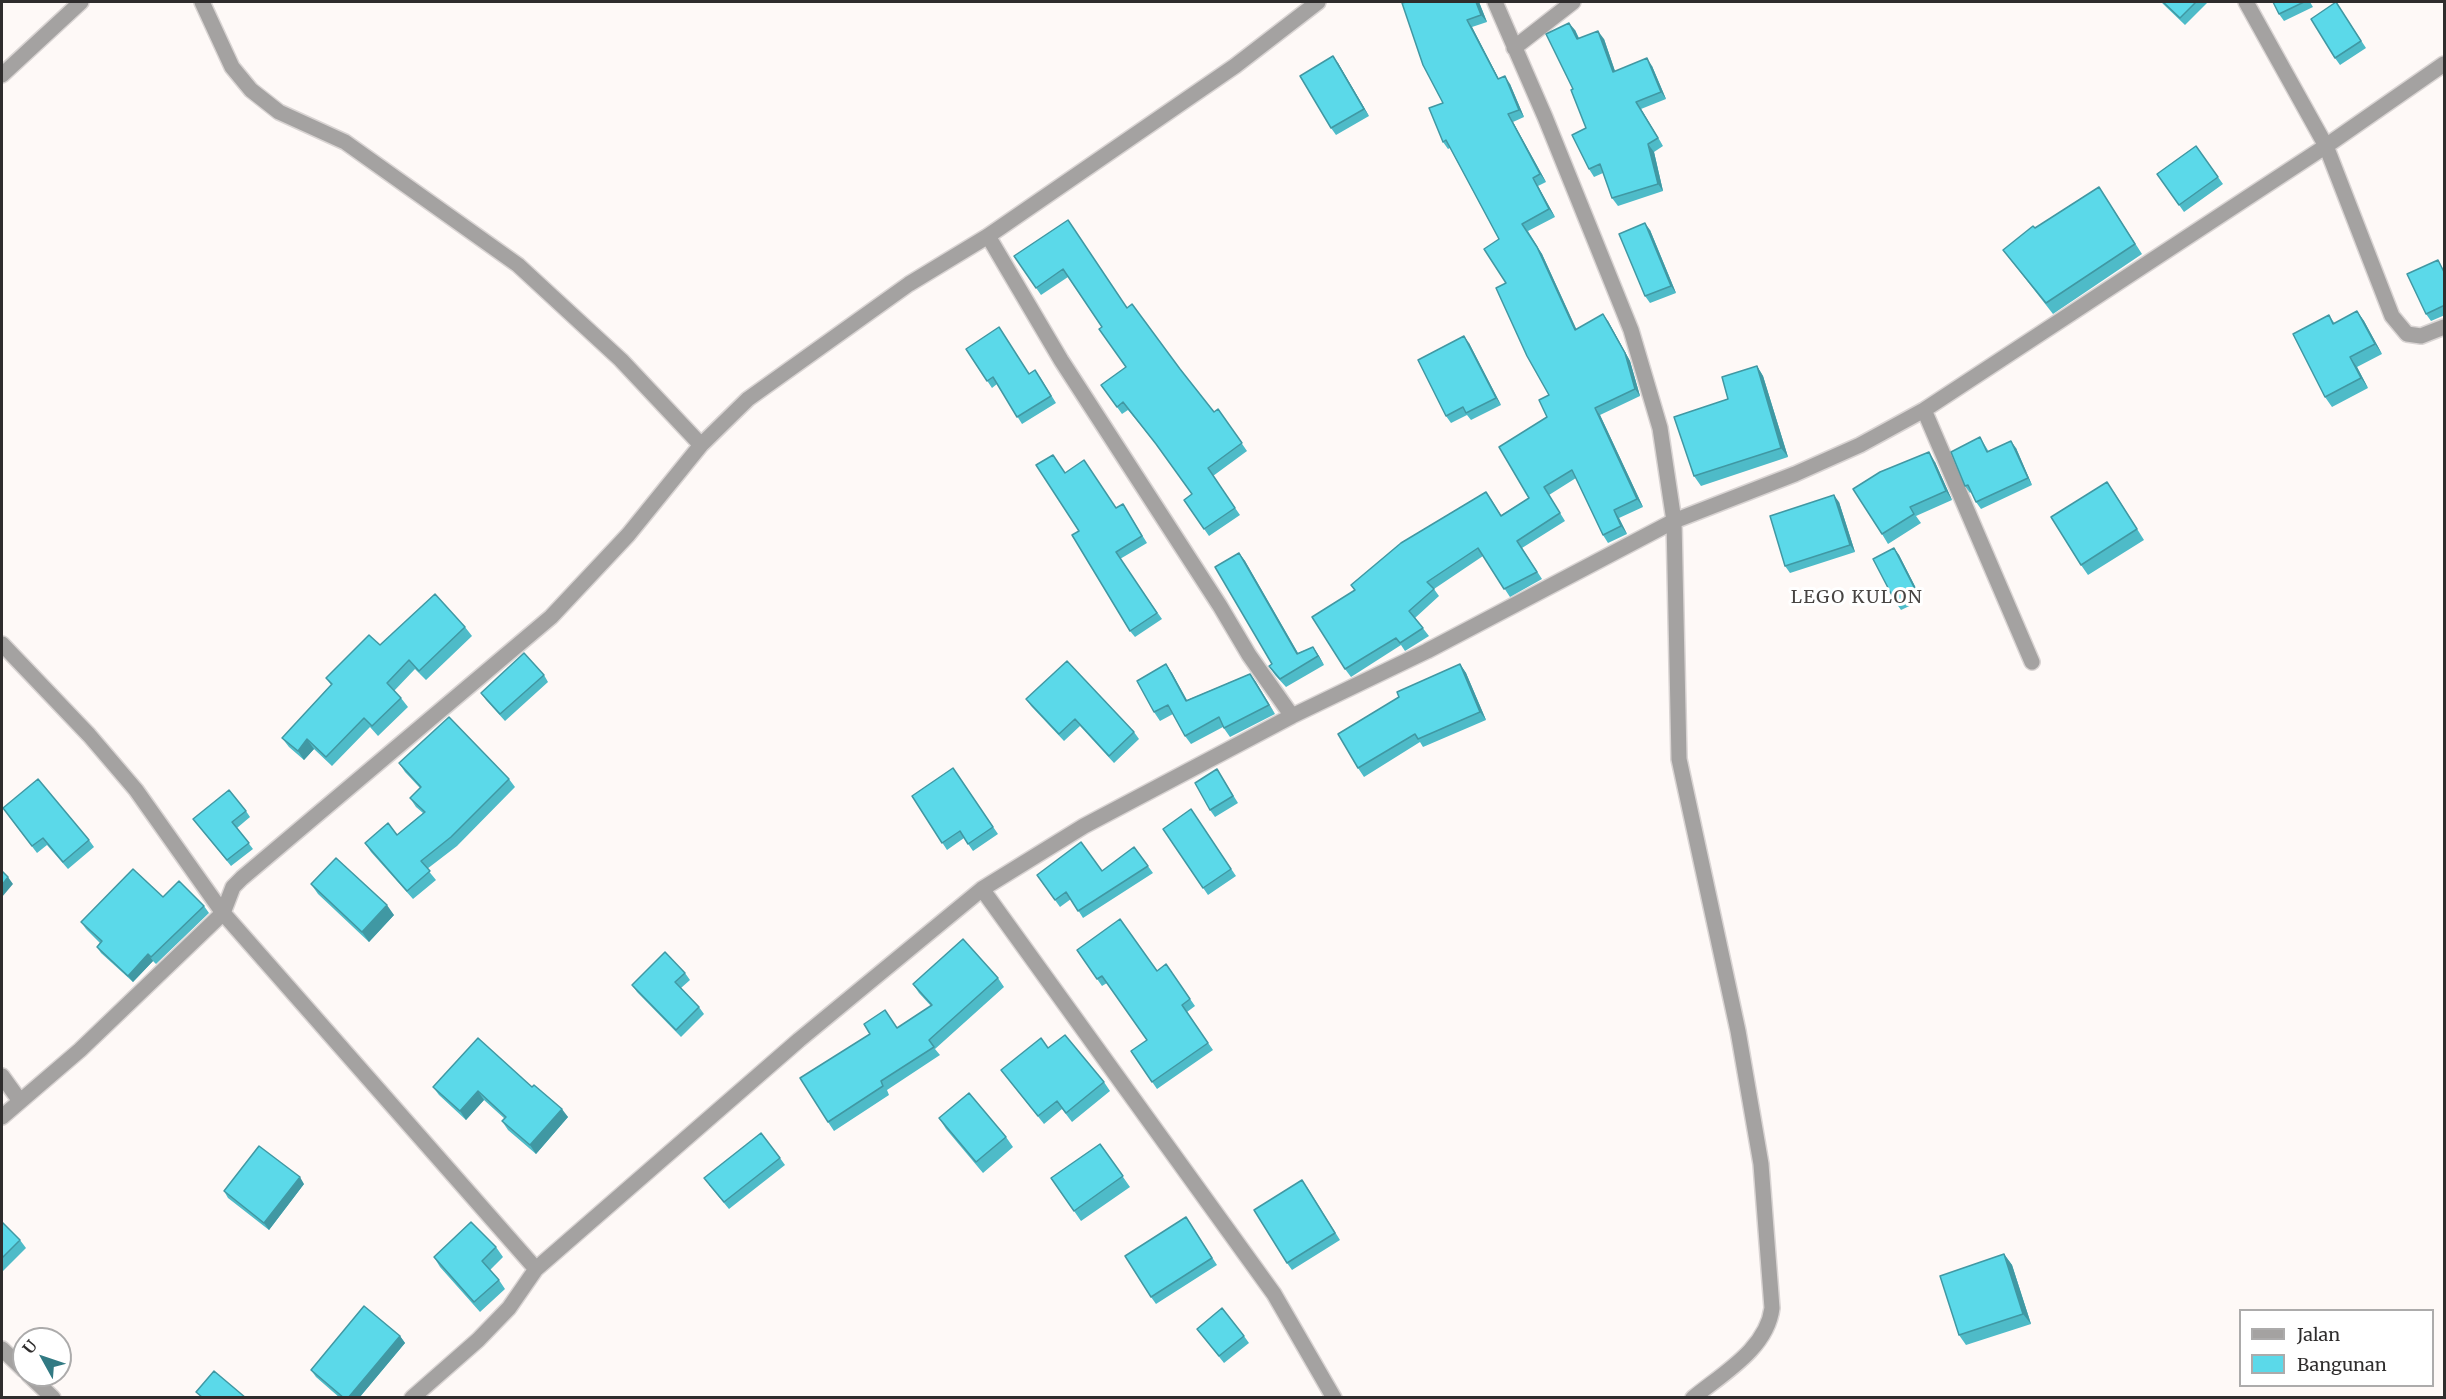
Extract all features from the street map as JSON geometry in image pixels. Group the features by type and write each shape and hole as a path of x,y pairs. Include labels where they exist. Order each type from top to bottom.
{"street":[{"path":"2,75 81,2"},
{"path":"202,2 232,67 250,90 279,112 345,142 519,265 621,360 701,445"},
{"path":"2,1117 80,1050 223,913 233,887 242,878 550,617 628,535 701,445 748,399 792,366 852,327 909,284 988,236 1235,66 1318,2"},
{"path":"1495,2 1545,117 1631,330 1660,428 1674,521 1679,759 1733,1009 1761,1164 1772,1308 1770,1321 1757,1342 1693,1398"},
{"path":"1514,48 1573,2"},
{"path":"2246,2 2326,146 2392,316 2406,334 2421,336 2445,327"},
{"path":"412,1398 478,1341 509,1308 536,1269 799,1040 982,889 1084,826 1292,716 1427,651 1674,521 1795,474 1860,445 1924,410 2326,146 2445,64"},
{"path":"988,236 1061,360 1220,606 1249,655 1292,716"},
{"path":"1924,410 2032,662"},
{"path":"2,644 89,735 136,790 223,913 536,1269"},
{"path":"982,889 1274,1294 1334,1398"},
{"path":"2,1076 20,1101"},
{"path":"42,1387 53,1398"}],"building":[{"path":"1476,2 1481,15 1467,20 1498,79 1505,76 1519,110 1508,114 1540,174 1533,178 1549,209 1522,224 1537,247 1575,330 1603,314 1625,353 1635,389 1595,408 1637,499 1614,510 1621,526 1603,535 1572,470 1544,487 1560,513 1517,541 1537,572 1504,589 1478,548 1427,582 1434,589 1409,611 1423,628 1400,643 1396,638 1345,669 1312,617 1355,590 1351,585 1401,543 1486,492 1501,516 1529,498 1499,447 1547,417 1539,400 1549,395 1527,356 1496,288 1506,283 1484,249 1499,239 1446,140 1443,142 1429,108 1443,103 1423,65 1402,3"},
{"path":"2163,2 2196,2 2180,18"},
{"path":"2273,2 2304,2 2279,14"},
{"path":"2336,2 2361,41 2335,58 2311,19"},
{"path":"1569,23 1577,39 1598,31 1613,72 1647,58 1661,92 1636,102 1658,138 1648,144 1658,184 1612,198 1600,164 1589,169 1572,135 1586,128 1571,90 1573,89 1546,34"},
{"path":"1333,56 1364,109 1331,128 1300,76"},
{"path":"2196,146 2218,177 2179,205 2157,174"},
{"path":"2099,187 2135,244 2046,303 2003,250 2033,226 2035,228"},
{"path":"1068,220 1127,308 1132,304 1214,412 1218,409 1242,443 1208,468 1235,508 1204,529 1184,500 1192,494 1123,402 1117,407 1101,385 1126,367 1099,329 1102,327 1063,269 1036,288 1014,256"},
{"path":"1645,223 1671,286 1645,296 1619,234"},
{"path":"2438,260 2445,274 2445,305 2426,314 2407,274"},
{"path":"2357,311 2375,344 2350,357 2361,378 2325,397 2293,334 2329,315 2333,324"},
{"path":"999,327 1029,374 1035,370 1051,396 1017,417 993,377 987,381 966,349"},
{"path":"1464,336 1496,398 1466,413 1463,407 1446,416 1418,360"},
{"path":"1757,366 1781,448 1694,476 1674,417 1728,399 1722,377"},
{"path":"1980,437 1987,452 2011,441 2028,478 1976,502 1968,485 1965,486 1951,452"},
{"path":"1929,452 1946,491 1910,507 1914,514 1882,534 1853,489 1880,472"},
{"path":"1053,455 1065,473 1084,460 1116,508 1123,504 1142,536 1116,552 1157,613 1130,631 1072,535 1079,531 1036,465"},
{"path":"2107,482 2137,529 2081,565 2051,517"},
{"path":"1834,495 1850,545 1785,566 1770,516"},
{"path":"1894,548 1917,593 1896,603 1873,559"},
{"path":"1239,553 1297,654 1313,647 1318,656 1280,679 1269,666 1272,664 1215,567"},
{"path":"435,594 465,627 419,671 409,660 387,683 401,698 372,726 364,718 326,757 307,739 298,751 282,738 332,684 326,678 369,635 380,645"},
{"path":"524,653 544,675 500,714 481,693"},
{"path":"1067,661 1134,732 1109,756 1075,719 1059,734 1026,699"},
{"path":"1166,664 1186,701 1250,674 1269,705 1224,728 1219,717 1185,736 1168,705 1154,712 1137,681"},
{"path":"1460,664 1480,712 1418,739 1415,734 1358,768 1338,734 1399,697 1397,692"},
{"path":"449,717 509,779 451,837 421,861 430,871 407,891 365,843 388,823 397,835 425,812 410,798 421,787 399,763"},
{"path":"953,768 993,827 968,844 960,831 942,843 912,796"},
{"path":"1217,769 1233,796 1210,810 1195,783"},
{"path":"38,779 89,840 63,862 43,838 32,846 3,808"},
{"path":"229,790 246,811 232,822 249,843 227,860 193,819"},
{"path":"1191,809 1231,869 1203,888 1163,829"},
{"path":"1081,842 1102,871 1134,847 1148,866 1078,911 1066,892 1055,900 1037,875"},
{"path":"336,858 387,905 362,932 311,884"},
{"path":"133,869 163,897 179,881 204,906 151,957 148,954 128,976 97,947 102,941 81,922"},
{"path":"2,871 8,877 2,885"},
{"path":"1120,919 1157,971 1166,964 1190,999 1182,1005 1208,1043 1152,1082 1131,1051 1147,1040 1102,976 1097,979 1077,950"},
{"path":"963,939 998,978 929,1040 934,1047 881,1081 883,1086 828,1122 800,1078 870,1034 864,1024 885,1010 897,1028 932,1005 913,984"},
{"path":"665,952 685,973 675,982 699,1007 676,1030 632,985"},
{"path":"1065,1035 1104,1082 1066,1113 1057,1101 1038,1116 1001,1070 1041,1038 1048,1048"},
{"path":"478,1038 532,1087 534,1085 562,1109 530,1145 502,1121 506,1117 478,1091 460,1111 433,1087"},
{"path":"969,1093 1006,1137 976,1162 939,1118"},
{"path":"761,1133 780,1158 724,1202 704,1178"},
{"path":"1100,1144 1123,1176 1074,1211 1051,1178"},
{"path":"259,1146 300,1177 264,1223 224,1191"},
{"path":"1302,1180 1335,1233 1287,1263 1254,1210"},
{"path":"1186,1217 1212,1258 1151,1297 1125,1256"},
{"path":"2,1222 20,1240 2,1258"},
{"path":"471,1222 496,1247 482,1261 499,1280 474,1302 434,1257"},
{"path":"2004,1254 2023,1314 1959,1335 1940,1276"},
{"path":"364,1306 400,1336 348,1398 344,1398 311,1370"},
{"path":"1222,1308 1244,1336 1219,1356 1197,1329"},
{"path":"214,1371 246,1398 203,1398 196,1392"}],"district":[{"name":"LEGO KULON","path":"1857,598"}]}
